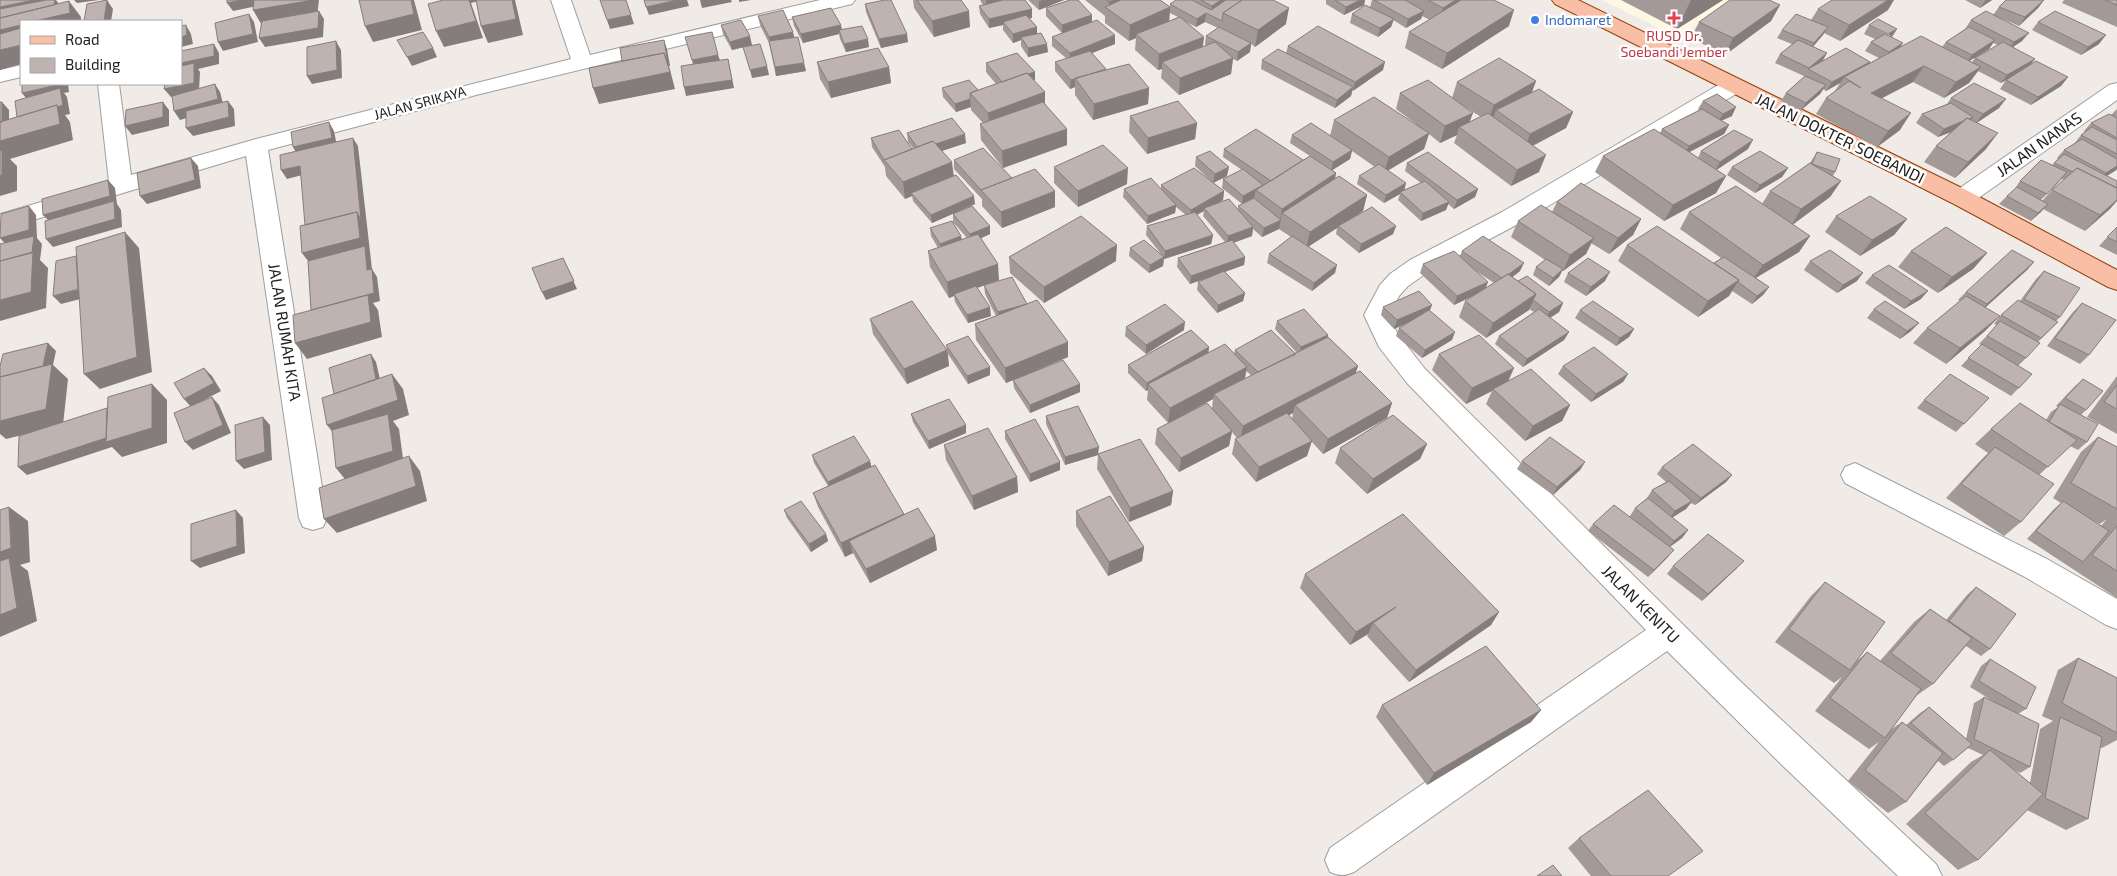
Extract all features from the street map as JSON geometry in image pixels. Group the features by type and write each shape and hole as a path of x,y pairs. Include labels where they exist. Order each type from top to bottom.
{"main road":[{"name":"JALAN DOKTER SOEBANDI","path":"1562,0 1962,198 2117,281"}],"street":[{"path":"561,0 583,64"},
{"name":"JALAN SRIKAYA","path":"0,222 256,146 477,88 845,0"},
{"path":"0,76 20,71"},
{"path":"108,85 121,186"},
{"name":"JALAN KENITU","path":"1733,86 1510,218 1419,266 1399,280 1389,291 1377,315 1380,327 1393,348 1416,376 1748,710 1924,876"},
{"name":"JALAN NANAS","path":"1962,198 2117,90"},
{"name":"JALAN RUMAH KITA","path":"256,146 313,518"},
{"path":"1855,475 2036,568 2117,615"},
{"path":"1342,860 1669,632"}],"shaded area":[{"name":"RUSD Dr. Soebandi Jember","path":"1602,0 1739,0 1677,37"}],"building":[{"path":"0,0 34,0 0,7"},
{"path":"55,0 54,5 0,18 0,9"},
{"path":"107,0 104,20 84,20 87,4"},
{"path":"227,0 241,0 227,3"},
{"path":"254,0 308,0 308,1 253,10"},
{"path":"359,0 411,0 414,14 365,26"},
{"path":"443,0 469,0 476,21 436,31 428,4"},
{"path":"476,0 512,0 516,19 481,26"},
{"path":"600,0 626,0 631,15 607,20"},
{"path":"644,0 677,0 646,7"},
{"path":"891,0 907,34 879,39 865,4"},
{"path":"917,0 961,0 969,11 932,21"},
{"path":"1003,0 1025,0 1032,9 989,19 979,6"},
{"path":"1070,0 1078,0 1092,15 1062,25 1046,8"},
{"path":"1121,0 1160,0 1170,7 1130,25 1105,7"},
{"path":"1176,0 1192,0 1211,10 1226,0 1242,0 1223,13 1222,21 1206,13 1197,19 1170,4"},
{"path":"1201,0 1221,0 1212,6"},
{"path":"1242,0 1273,0 1289,8 1258,30 1223,13"},
{"path":"1335,0 1360,0 1346,7"},
{"path":"1374,0 1405,0 1424,11 1408,19"},
{"path":"1428,0 1456,0 1443,8"},
{"path":"1461,0 1494,0 1514,10 1447,53 1409,32"},
{"path":"1730,0 1769,0 1780,5 1733,38 1699,22"},
{"path":"1832,0 1888,0 1849,25 1818,9"},
{"path":"2006,0 2044,0 2025,17 1999,7"},
{"path":"2105,0 2117,0 2117,5"},
{"path":"69,1 70,13 39,20 20,20 20,25 0,30 0,18"},
{"path":"1365,5 1394,19 1380,28 1352,14"},
{"path":"831,8 841,25 801,34 792,17"},
{"path":"783,10 793,32 769,37 758,16"},
{"path":"319,11 318,28 259,38 262,21"},
{"path":"1986,11 2029,33 2014,42 1971,20"},
{"path":"2055,11 2106,35 2088,47 2038,22"},
{"path":"249,14 253,34 218,42 215,23"},
{"path":"1796,14 1828,27 1814,43 1782,30"},
{"path":"1026,15 1037,27 1013,34 1003,22"},
{"path":"1180,17 1204,37 1159,54 1136,34"},
{"path":"1878,19 1897,29 1888,34 1869,25"},
{"path":"741,20 750,36 730,42 721,25"},
{"path":"1097,20 1115,35 1070,53 1052,37"},
{"path":"186,25 187,35 182,37 182,26"},
{"path":"862,26 868,39 844,44 839,30"},
{"path":"1318,26 1385,62 1355,82 1288,46"},
{"path":"1219,27 1251,43 1238,52 1206,36"},
{"path":"1969,27 1995,40 1972,55 1946,42"},
{"path":"20,28 20,45 0,50 0,34"},
{"path":"423,32 433,48 407,57 397,40"},
{"path":"712,32 718,55 692,60 685,37"},
{"path":"1041,33 1047,44 1028,48 1021,37"},
{"path":"1885,34 1903,43 1889,52 1871,42"},
{"path":"1921,36 1981,67 1956,82 1924,66 1871,93 1911,113 1888,131 1826,98 1849,81 1861,88 1844,77"},
{"path":"798,37 804,63 775,67 769,41"},
{"path":"664,40 667,58 664,53 622,61 620,48"},
{"path":"1798,40 1827,53 1809,68 1780,54"},
{"path":"336,41 337,70 307,76 307,47"},
{"path":"1215,42 1233,58 1180,78 1162,62"},
{"path":"2003,42 2035,59 2007,75 1975,58"},
{"path":"214,44 214,56 182,63 182,51"},
{"path":"760,44 767,66 750,70 743,47"},
{"path":"878,48 889,67 828,82 817,62"},
{"path":"1846,48 1870,62 1832,82 1808,69"},
{"path":"1278,49 1353,87 1337,100 1262,60"},
{"path":"1090,51 1106,69 1071,80 1055,62"},
{"path":"664,53 670,72 593,88 589,68"},
{"path":"1017,53 1035,72 1002,82 986,63"},
{"path":"1499,58 1536,81 1494,105 1457,82"},
{"path":"728,59 732,80 684,87 681,66"},
{"path":"2036,61 2068,77 2038,97 2006,80"},
{"path":"194,63 194,83 164,89 165,85 182,85 182,66"},
{"path":"1129,64 1149,88 1094,104 1075,78"},
{"path":"1027,73 1045,92 988,113 970,93"},
{"path":"1805,76 1826,85 1806,103 1786,93"},
{"path":"969,80 978,90 970,93 970,99 955,104 942,88"},
{"path":"1428,80 1473,113 1445,126 1400,93"},
{"path":"1974,83 2006,99 1983,114 1951,98"},
{"path":"215,84 218,99 174,111 172,96"},
{"path":"22,85 57,85 22,93"},
{"path":"60,88 63,105 58,107 57,105 17,117 15,101"},
{"path":"1539,89 1573,112 1530,134 1496,110"},
{"path":"1717,94 1736,107 1723,114 1703,101"},
{"path":"1374,97 1429,133 1389,157 1334,120"},
{"path":"228,101 229,117 186,128 186,111"},
{"path":"1178,101 1197,123 1148,138 1130,116"},
{"path":"0,102 2,102 2,122 0,122"},
{"path":"163,102 163,117 125,126 126,110"},
{"path":"1043,102 1067,129 1002,151 980,124"},
{"path":"1951,103 1973,117 1944,129 1922,114"},
{"path":"57,105 60,124 0,141 0,122"},
{"path":"1702,109 1729,125 1689,146 1662,129"},
{"path":"1488,113 1546,155 1517,170 1459,127"},
{"path":"2109,114 2117,118 2117,138 2091,123"},
{"path":"952,118 965,134 936,144 933,141 917,147 907,133"},
{"path":"1967,118 1998,133 1968,162 1936,146"},
{"path":"329,122 332,138 293,147 291,132"},
{"path":"1311,123 1352,150 1333,162 1292,135"},
{"path":"2092,127 2117,140 2117,154 2081,135"},
{"path":"1256,129 1303,160 1271,181 1224,149"},
{"path":"1654,129 1726,176 1673,205 1603,156"},
{"path":"899,130 912,149 884,160 871,138"},
{"path":"1734,130 1753,140 1720,162 1701,151"},
{"path":"353,138 361,220 357,212 305,225 300,166 281,170 280,155"},
{"path":"2082,139 2117,159 2117,166 2106,173 2064,150"},
{"path":"933,141 952,162 903,182 884,160"},
{"path":"1103,145 1128,168 1078,191 1054,167"},
{"path":"983,148 1012,178 981,190 954,160"},
{"path":"2,150 2,175 0,176 0,151"},
{"path":"1210,151 1229,167 1215,174 1196,157"},
{"path":"1760,151 1788,168 1760,185 1732,167"},
{"path":"1428,152 1478,189 1457,200 1407,163"},
{"path":"1817,152 1840,159 1835,172 1812,164"},
{"path":"2064,154 2117,181 2117,188 2077,168 2073,172 2054,163"},
{"path":"1310,156 1336,173 1282,209 1256,190"},
{"path":"191,158 195,180 140,196 137,173"},
{"path":"2041,160 2067,172 2047,194 2020,181"},
{"path":"1810,163 1841,181 1801,209 1770,191"},
{"path":"1379,164 1406,183 1386,195 1359,176"},
{"path":"1194,168 1224,191 1191,210 1161,185"},
{"path":"2077,168 2117,188 2117,200 2100,215 2052,190"},
{"path":"1035,169 1055,191 1001,212 981,190"},
{"path":"1243,169 1263,185 1243,196 1223,179"},
{"path":"956,175 974,196 931,215 911,193"},
{"path":"1339,176 1367,195 1310,232 1282,213"},
{"path":"1151,178 1176,205 1148,216 1124,189"},
{"path":"108,180 110,196 43,215 42,199"},
{"path":"1425,181 1449,202 1423,213 1400,192"},
{"path":"1581,183 1641,219 1618,238 1557,202"},
{"path":"1736,186 1810,236 1763,265 1689,212"},
{"path":"2017,187 2048,204 2038,213 2007,196"},
{"path":"1870,196 1907,219 1872,240 1836,216"},
{"path":"1254,198 1281,220 1264,228 1238,206"},
{"path":"1229,199 1253,227 1228,236 1204,208"},
{"path":"114,201 115,219 46,239 45,221"},
{"path":"1541,205 1594,238 1570,255 1518,221"},
{"path":"29,206 29,230 0,238 1,214"},
{"path":"972,206 990,226 970,234 953,214"},
{"path":"1372,207 1396,226 1361,244 1338,226"},
{"path":"357,212 360,238 302,253 300,226"},
{"path":"1195,212 1213,235 1165,251 1147,226"},
{"path":"1081,216 1117,245 1044,287 1009,257"},
{"path":"952,221 961,236 940,244 930,228"},
{"path":"1657,226 1739,280 1708,301 1627,245"},
{"path":"1946,227 1987,253 1952,277 1911,251"},
{"path":"2117,227 2117,242 2107,237"},
{"path":"125,232 137,357 84,374 76,247"},
{"path":"978,234 998,264 947,282 928,251"},
{"path":"34,236 32,253 0,261 0,244"},
{"path":"1292,236 1337,265 1314,283 1269,254"},
{"path":"1483,236 1524,263 1502,278 1462,251"},
{"path":"1144,240 1164,257 1150,265 1130,248"},
{"path":"1232,240 1245,257 1191,276 1178,258"},
{"path":"365,246 367,270 372,269 374,293 311,310 308,261"},
{"path":"1830,250 1863,273 1843,285 1810,261"},
{"path":"2012,250 2034,262 1987,304 1966,292"},
{"path":"1454,251 1488,282 1457,296 1423,264"},
{"path":"33,252 31,292 0,300 0,261"},
{"path":"76,256 78,289 53,296 56,261"},
{"path":"1724,257 1769,287 1757,296 1738,282 1739,280 1714,263"},
{"path":"563,258 574,281 542,292 532,268"},
{"path":"1588,258 1610,272 1591,287 1568,273"},
{"path":"1546,259 1563,269 1553,278 1536,267"},
{"path":"1889,265 1928,291 1911,301 1872,275"},
{"path":"1224,271 1245,293 1218,305 1198,282"},
{"path":"2044,271 2080,288 2060,317 2024,299"},
{"path":"1508,274 1536,294 1493,323 1465,301"},
{"path":"1527,276 1563,303 1549,312 1533,300 1536,294 1518,281"},
{"path":"1012,277 1027,304 998,312 984,285"},
{"path":"976,286 990,307 967,315 954,294"},
{"path":"1419,291 1432,305 1397,320 1383,307"},
{"path":"368,295 371,322 295,343 293,315"},
{"path":"1966,296 2000,316 1960,348 1927,328"},
{"path":"1037,300 1068,342 1005,368 975,324"},
{"path":"2018,300 2058,322 2041,338 2001,315"},
{"path":"912,301 947,350 904,369 870,319"},
{"path":"1593,301 1634,329 1620,338 1580,310"},
{"path":"1885,301 1919,323 1907,331 1874,309"},
{"path":"2082,303 2116,320 2089,355 2055,338"},
{"path":"1165,304 1185,322 1146,345 1126,327"},
{"path":"1304,309 1328,335 1301,347 1277,321"},
{"path":"1539,309 1569,332 1527,359 1499,336"},
{"path":"1429,310 1455,332 1425,350 1399,328"},
{"path":"2000,321 2040,343 2026,358 1987,336"},
{"path":"1191,330 1209,347 1147,383 1128,365"},
{"path":"1271,330 1296,354 1258,372 1235,350"},
{"path":"1479,335 1514,368 1472,388 1439,354"},
{"path":"968,336 990,367 967,376 946,345"},
{"path":"1328,337 1358,366 1243,426 1214,394"},
{"path":"48,343 43,366 0,377 3,354"},
{"path":"1225,344 1247,367 1170,408 1148,384"},
{"path":"1982,344 2032,374 2019,388 1968,358"},
{"path":"1594,347 1628,374 1596,394 1563,366"},
{"path":"371,354 376,379 334,394 329,368"},
{"path":"1063,360 1080,384 1030,405 1013,380"},
{"path":"52,364 46,409 0,421 0,377"},
{"path":"204,368 214,383 184,399 174,383"},
{"path":"1531,369 1570,405 1533,426 1493,389"},
{"path":"1360,371 1392,403 1328,439 1295,405"},
{"path":"392,374 398,400 327,425 322,398"},
{"path":"1950,374 1989,398 1964,424 1924,400"},
{"path":"2083,379 2103,391 2086,410 2065,398"},
{"path":"152,384 152,428 106,442 108,397"},
{"path":"2117,385 2117,409 2104,402"},
{"path":"212,397 223,425 185,442 174,413"},
{"path":"949,399 966,425 928,441 911,414"},
{"path":"1207,403 1232,431 1181,458 1157,429"},
{"path":"2020,403 2077,440 2048,467 1991,429"},
{"path":"2060,404 2098,424 2087,442 2049,422"},
{"path":"1078,406 1099,447 1065,457 1046,416"},
{"path":"107,408 106,438 18,467 19,436"},
{"path":"1287,413 1312,441 1259,467 1235,439"},
{"path":"388,414 393,451 336,468 332,430"},
{"path":"1393,415 1427,444 1373,479 1340,448"},
{"path":"263,417 265,452 236,461 235,425"},
{"path":"1035,419 1060,462 1030,474 1005,431"},
{"path":"988,428 1017,477 972,496 944,445"},
{"path":"854,436 870,461 828,482 812,455"},
{"path":"1550,437 1585,462 1557,487 1522,461"},
{"path":"2098,437 2117,447 2117,509 2071,483"},
{"path":"1140,439 1173,491 1130,508 1098,454"},
{"path":"1693,444 1732,475 1701,498 1662,467"},
{"path":"1995,447 2054,484 2021,522 1961,484"},
{"path":"409,456 416,486 324,519 319,488"},
{"path":"875,465 904,514 841,543 813,493"},
{"path":"1669,481 1692,501 1675,511 1652,490"},
{"path":"1110,496 1144,547 1109,562 1076,511"},
{"path":"1648,498 1688,530 1674,541 1635,508"},
{"path":"801,501 826,534 809,544 784,510"},
{"path":"2063,501 2109,531 2083,562 2036,531"},
{"path":"1614,505 1674,550 1654,570 1593,524"},
{"path":"9,507 11,548 0,552 0,510"},
{"path":"918,508 935,536 866,569 849,541"},
{"path":"236,510 237,546 191,561 191,524"},
{"path":"1403,514 1499,612 1416,670 1373,623 1396,607 1356,632 1305,574"},
{"path":"2117,526 2117,571 2092,555"},
{"path":"1708,534 1744,561 1708,594 1673,566"},
{"path":"9,558 17,608 0,615 0,561"},
{"path":"1825,582 1885,622 1850,670 1789,629"},
{"path":"1976,587 2016,614 1990,649 1949,621"},
{"path":"1930,609 1972,638 1933,684 1891,653"},
{"path":"1486,646 1541,710 1434,773 1382,705"},
{"path":"1867,652 1921,689 1885,738 1830,698"},
{"path":"2078,658 2117,678 2117,733 2062,703"},
{"path":"1990,659 2036,687 2026,709 1979,681"},
{"path":"1984,697 2039,724 2030,767 1974,739"},
{"path":"1929,707 1972,744 1953,760 1911,723"},
{"path":"2060,717 2102,737 2088,819 2045,798"},
{"path":"1902,722 1943,753 1906,802 1865,770"},
{"path":"1990,750 2043,794 1978,860 1925,813"},
{"path":"1648,790 1703,851 1668,876 1611,876 1579,838"},
{"path":"1553,865 1562,876 1537,876"}],"place":[{"name":"RUSD Dr. Soebandi Jember","path":"1674,18"},
{"name":"Indomaret","path":"1535,20"}]}
